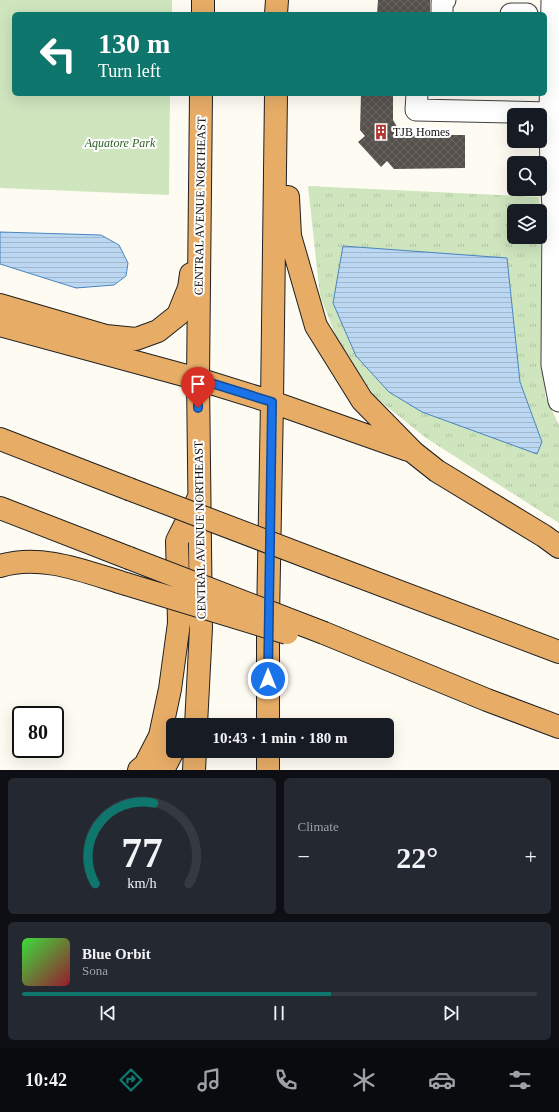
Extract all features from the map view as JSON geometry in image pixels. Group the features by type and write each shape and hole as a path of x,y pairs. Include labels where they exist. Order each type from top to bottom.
{"highway":[{"path":"203,0 203,12"},
{"name":"CENTRAL AVENUE NORTHEAST","path":"196,718 201,628 198,379 201,96"},
{"path":"268,718 268,611 276,96"},
{"path":"282,96 290,236 316,326 362,400 413,452 437,471 538,532 559,547"},
{"path":"0,305 106,336 136,339 158,331 178,315 189,288 200,203"},
{"path":"0,324 198,379 272,402 413,452"},
{"path":"0,439 559,652"},
{"path":"139,770 145,765 160,736 170,689 179,623 177,541 199,496"},
{"path":"0,508 129,558 322,638 559,727"},
{"path":"0,566 12,562 48,562 227,614 322,638"},
{"path":"182,718 201,628"},
{"path":"163,770 169,758"},
{"path":"194,758 194,770"},
{"path":"268,758 268,770"}],"street":[{"path":"442,12 442,3 445,0"},
{"path":"507,0 510,12"},
{"path":"550,10 555,60 550,113 551,179 556,206 552,365 559,400"},
{"path":"417,96 416,110 484,103 550,113"}],"green space":[{"name":"Aquatore Park","path":"0,0 172,0 172,12 12,12 12,96 170,96 169,195 0,188"},
{"path":"308,186 539,197 540,204 507,204 507,244 541,244 545,396 559,425 559,523 426,438 375,397 339,344 320,296"}],"water":[{"path":"0,232 101,235 119,245 128,263 126,276 114,285 76,288 0,264"},
{"path":"343,246 507,258 520,382 542,442 537,454 422,412 389,392 356,356 333,303"}],"building":[{"path":"378,0 430,0 430,12 377,12"},
{"name":"TJB Homes","path":"361,96 393,96 393,120 402,135 465,135 465,168 394,169 387,161 381,167 358,142 365,136 360,130"}],"place":[{"name":"TJB Homes","path":"381,132"}],"route":[{"path":"198,408 198,379 272,402 268,679"}]}
